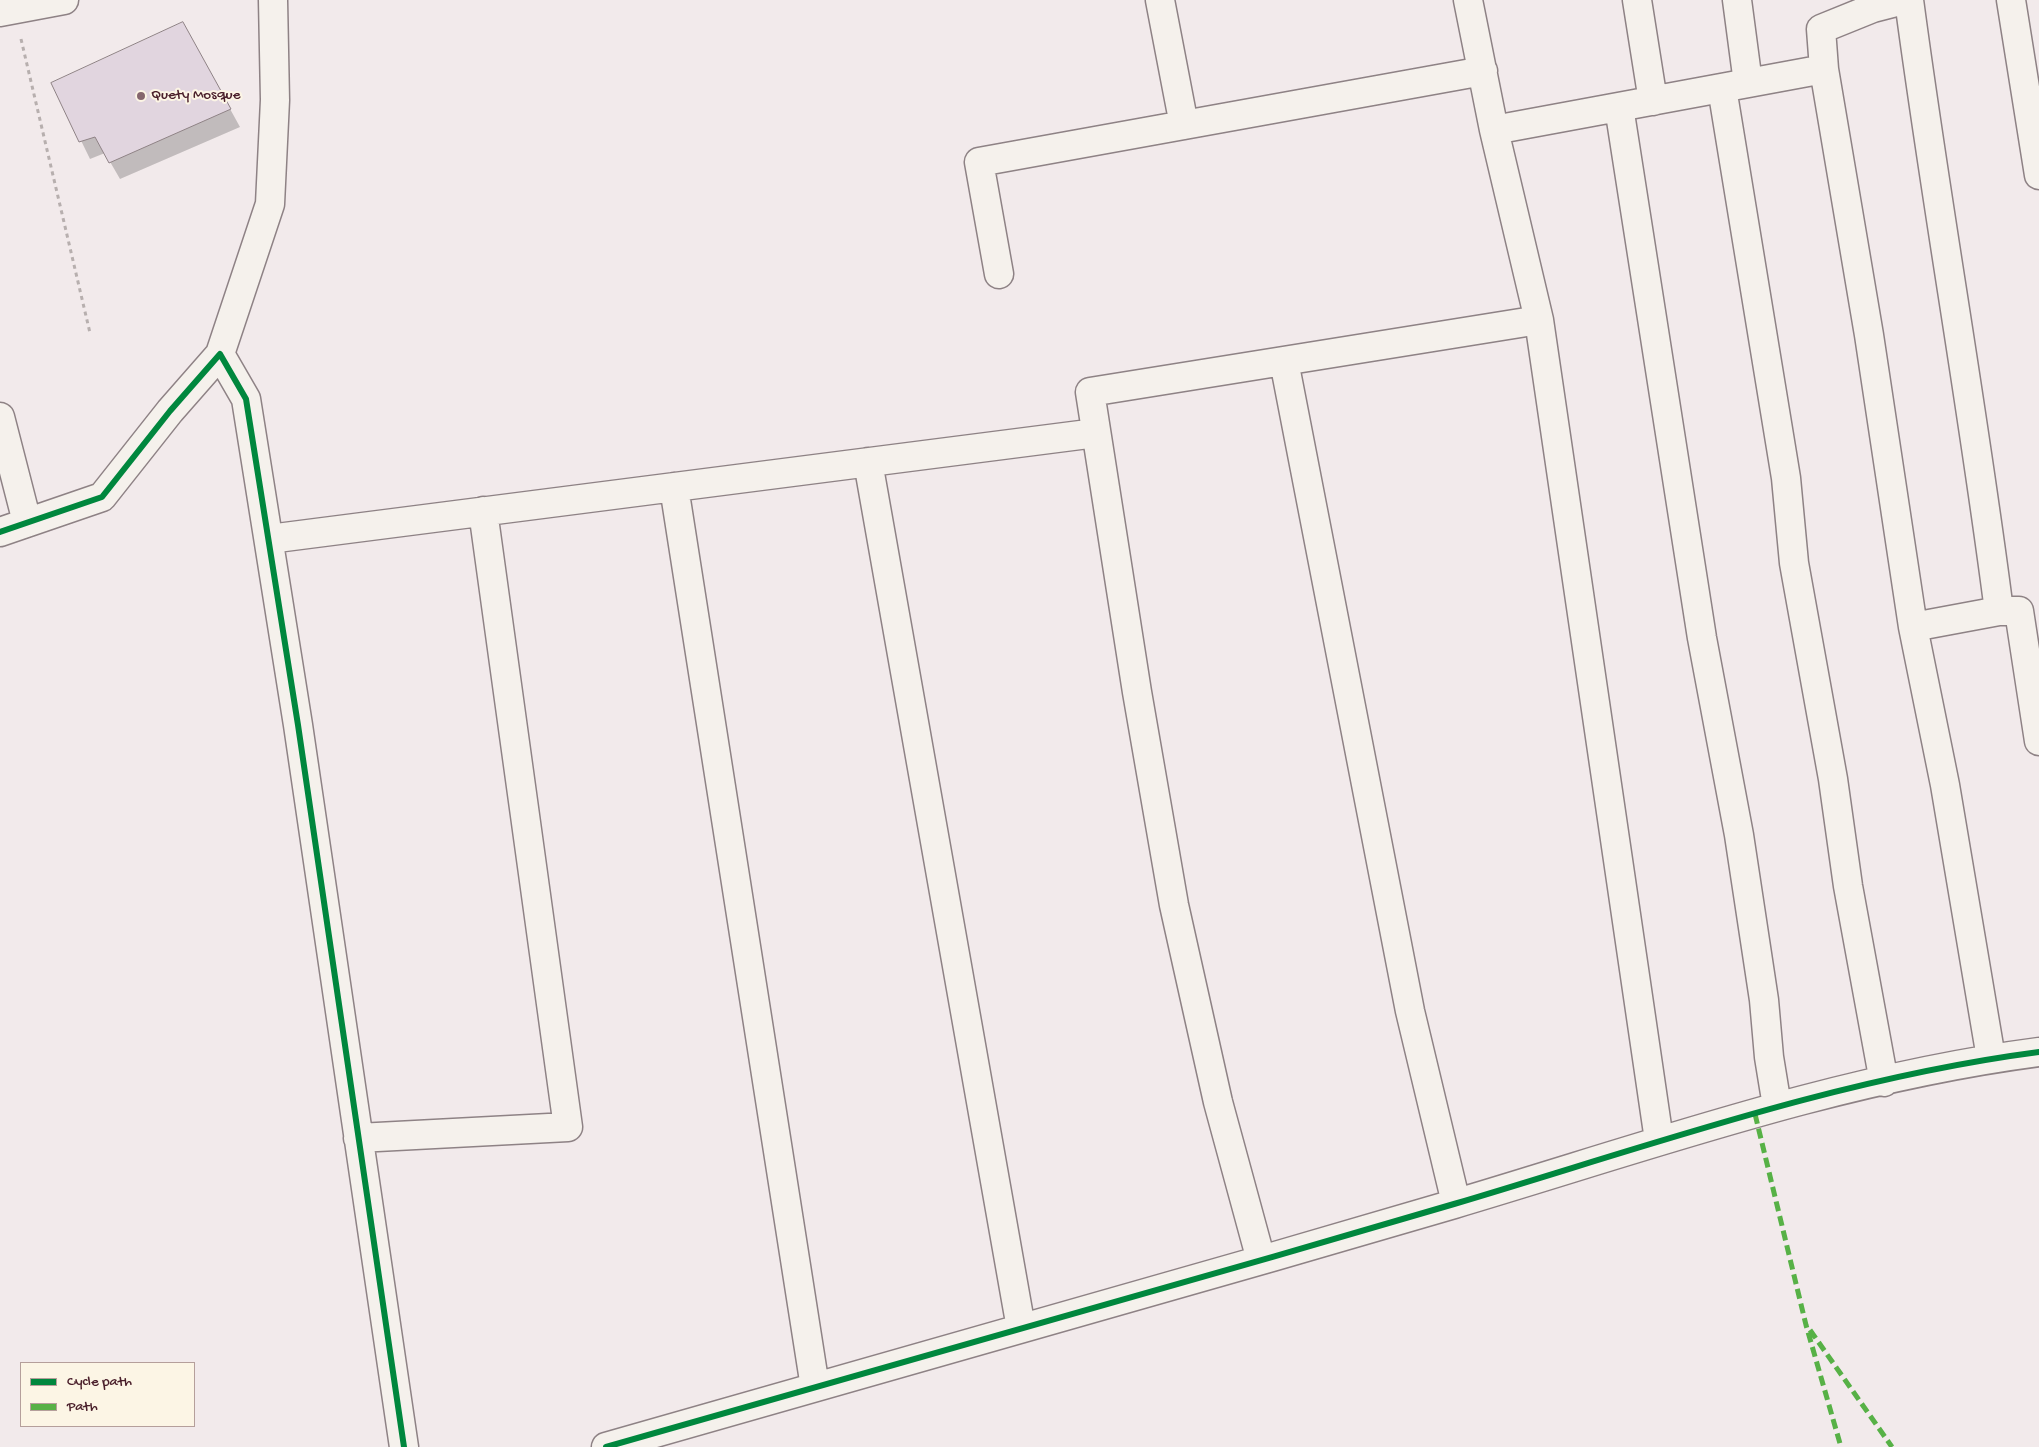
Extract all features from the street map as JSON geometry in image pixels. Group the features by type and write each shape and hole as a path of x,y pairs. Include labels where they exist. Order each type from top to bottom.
{"street":[{"path":"4,9 64,0"},
{"path":"0,532 102,497 170,411 220,354 270,204 275,100 273,0"},
{"path":"1160,0 1184,125"},
{"path":"1468,0 1494,130 1539,320 1659,1140"},
{"path":"1637,0 1653,101"},
{"path":"1737,0 1748,83"},
{"path":"1904,0 1873,8 1821,29 1824,69 1869,335 1913,627 1945,785 1991,1058"},
{"path":"1909,0 1927,135 1983,486 2019,610 2039,742"},
{"path":"2011,0 2039,175"},
{"path":"1494,130 1824,69"},
{"path":"999,274 979,162 1483,71"},
{"path":"1722,88 1786,478 1794,564 1884,1082"},
{"path":"1619,107 1702,638 1739,835 1777,1106"},
{"path":"1261,1260 1218,1102 1174,904 1135,682 1090,392 1539,320"},
{"path":"220,354 246,399 300,735 404,1447"},
{"path":"1284,361 1410,1011 1456,1203"},
{"path":"0,417 27,522"},
{"path":"269,539 1096,433"},
{"path":"868,462 1021,1328"},
{"path":"674,487 814,1387"},
{"path":"358,1138 568,1127 483,511"},
{"path":"1913,627 2019,610"},
{"path":"606,1447 1261,1260 1777,1106 1991,1058 2039,1052"}],"path":[{"path":"4,9 90,333"}],"building":[{"name":"Quety Mosque","path":"183,22 231,109 109,163 95,137 79,142 51,83"}],"marked path":[{"path":"1755,1114 1806,1325 1841,1447"},
{"path":"1810,1330 1892,1447"}],"cycle path":[{"path":"0,532 102,497 170,411 220,354 246,399 298,725 404,1447"},
{"path":"606,1447 1348,1235 1744,1116 1890,1079 1964,1064 2039,1052"}],"place":[{"name":"Quety Mosque","path":"141,96"}]}
